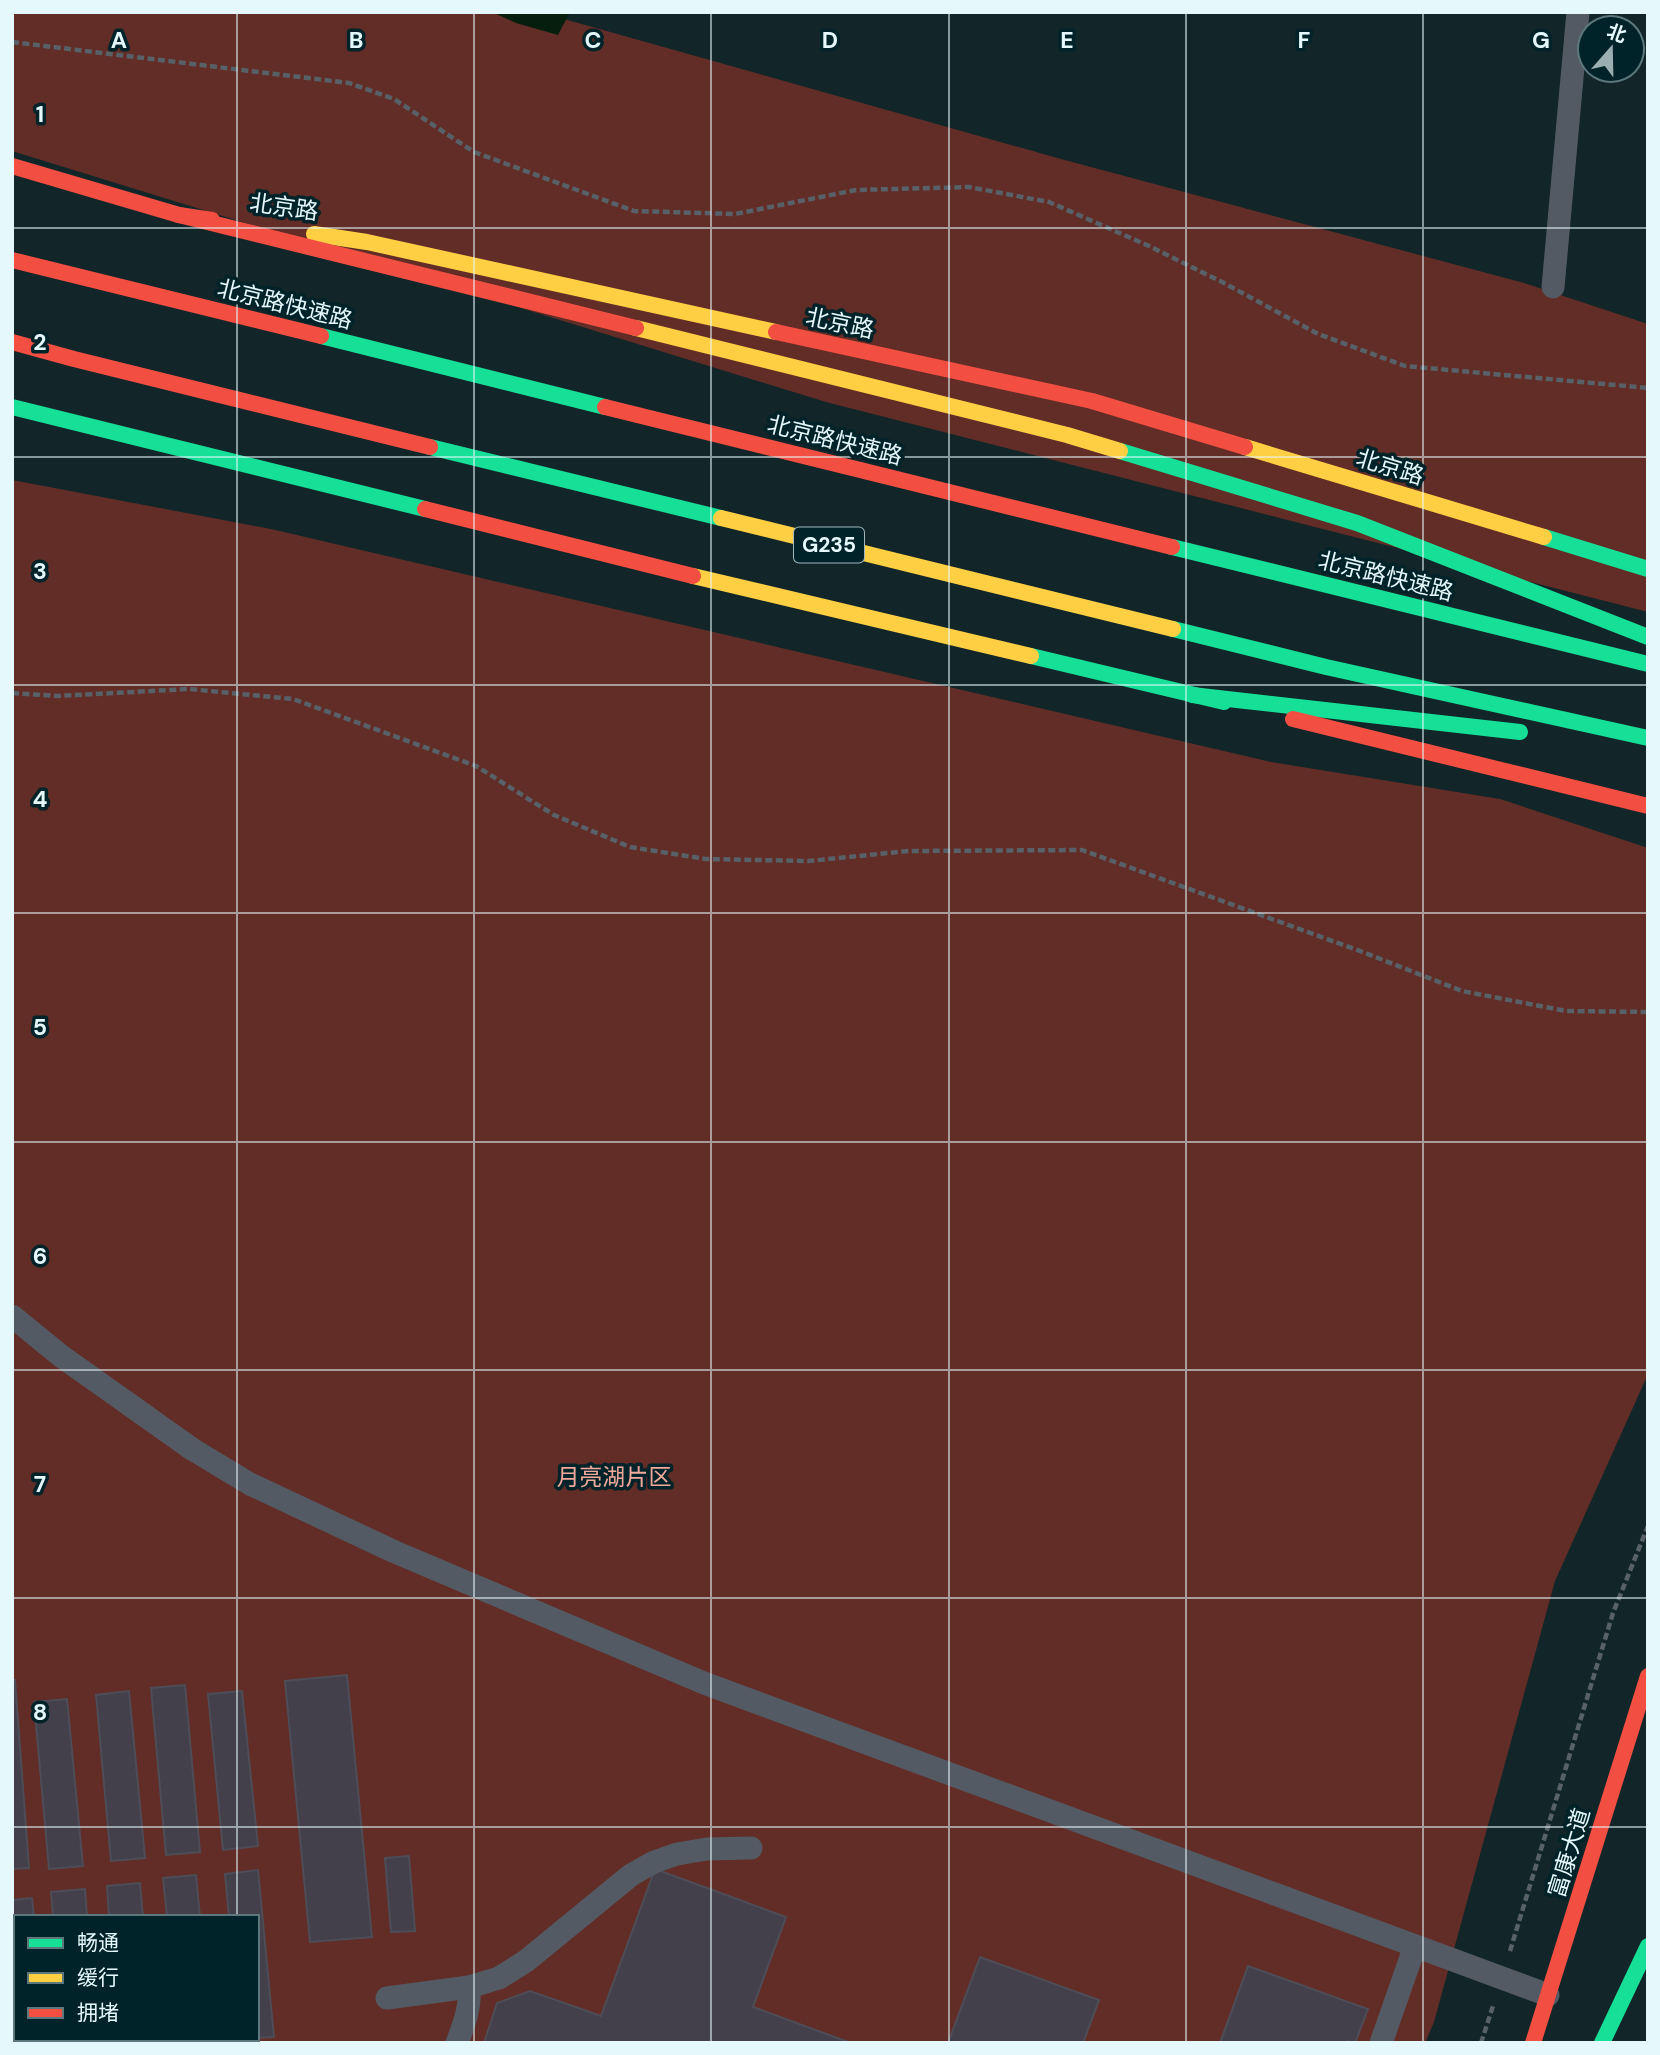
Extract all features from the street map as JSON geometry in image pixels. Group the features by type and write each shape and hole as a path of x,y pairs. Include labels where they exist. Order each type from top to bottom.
{"main road":[{"name":"北京路","path":"12,166 179,215 367,242 1092,401 1648,569"},
{"path":"179,215 1067,435 1357,523 1648,637"},
{"name":"北京路快速路","path":"12,260 1648,664"},
{"name":"G235","path":"12,342 1299,660 1648,738"},
{"path":"12,407 713,581 1648,806"},
{"path":"1192,695 1537,734"},
{"path":"1579,738 1648,746"},
{"name":"富康大道","path":"1533,2043 1648,1676"},
{"path":"1602,2043 1648,1945"}],"lane":[{"path":"1553,287 1578,12"},
{"path":"12,1316 61,1356 203,1456 250,1484 395,1552 704,1683 1548,1995"},
{"path":"387,1998 469,1987 499,1978 526,1961 631,1875 654,1862 677,1854 707,1849 751,1848"},
{"path":"1381,2043 1415,1946"},
{"path":"457,2043 468,2010 469,1987"}],"path":[{"path":"12,42 349,83 394,99 474,152 634,211 735,214 856,190 969,187 1049,202 1149,246 1318,334 1405,366 1648,388"},
{"path":"12,693 57,696 189,689 293,699 476,766 554,815 630,847 706,859 808,861 908,851 1082,850 1462,991 1566,1011 1648,1012"},
{"path":"1508,1956 1614,1614 1648,1526"},
{"path":"1481,2043 1494,2003"}],"green space":[{"path":"12,12 539,12 1061,159 1524,283 1648,324 1648,612 826,402 12,151"},
{"name":"月亮湖片区","path":"12,480 271,529 1271,762 1500,799 1648,848 1648,1374 1555,1581 1434,2022 1425,2043 12,2043"}],"shaded area":[{"path":"492,12 570,12 558,35 516,23"}],"building":[{"path":"347,1675 372,1937 310,1942 285,1681"},
{"path":"12,1680 15,1680 29,1868 12,1869"},
{"path":"185,1685 200,1852 166,1855 151,1688"},
{"path":"129,1691 145,1858 111,1861 96,1695"},
{"path":"242,1691 258,1846 223,1850 208,1694"},
{"path":"67,1699 83,1866 49,1869 34,1702"},
{"path":"409,1856 415,1931 391,1932 385,1858"},
{"path":"655,1869 786,1917 753,2007 851,2043 484,2043 497,2003 530,1991 601,2016"},
{"path":"258,1870 274,2037 259,2038 259,1915 229,1915 225,1874"},
{"path":"196,1875 200,1915 167,1915 163,1878"},
{"path":"140,1883 143,1915 109,1915 107,1886"},
{"path":"85,1889 87,1915 53,1915 51,1892"},
{"path":"32,1898 34,1915 14,1915 14,2041 45,2041 12,2043 12,1900"},
{"path":"980,1957 1099,2000 1083,2043 948,2043"},
{"path":"1248,1966 1368,2009 1355,2043 1220,2043"},
{"path":"98,2041 99,2043 65,2043"},
{"path":"120,2041 155,2043 121,2043"},
{"path":"178,2041 212,2041 212,2042"}],"traffic: fast":[{"path":"321,336 605,407"},
{"path":"12,407 425,509"},
{"path":"430,447 721,518"},
{"path":"1120,451 1357,523 1648,637"},
{"path":"1544,537 1648,569"},
{"path":"1172,547 1648,664"},
{"path":"1173,629 1326,667 1648,738"},
{"path":"1031,656 1224,702"},
{"path":"1192,695 1520,732"},
{"path":"1602,2043 1648,1946"}],"traffic: slow":[{"path":"314,234 367,242 776,332"},
{"path":"636,328 1067,435 1120,451"},
{"path":"1245,447 1544,537"},
{"path":"721,518 1173,629"},
{"path":"693,576 1031,656"}],"traffic: jam":[{"path":"12,166 179,215 212,220"},
{"path":"179,215 636,328"},
{"path":"12,260 321,336"},
{"path":"776,332 1092,401 1245,447"},
{"path":"12,342 430,447"},
{"path":"605,407 1172,547"},
{"path":"425,509 693,576"},
{"path":"1293,719 1648,806"},
{"path":"1533,2043 1648,1676"}]}
